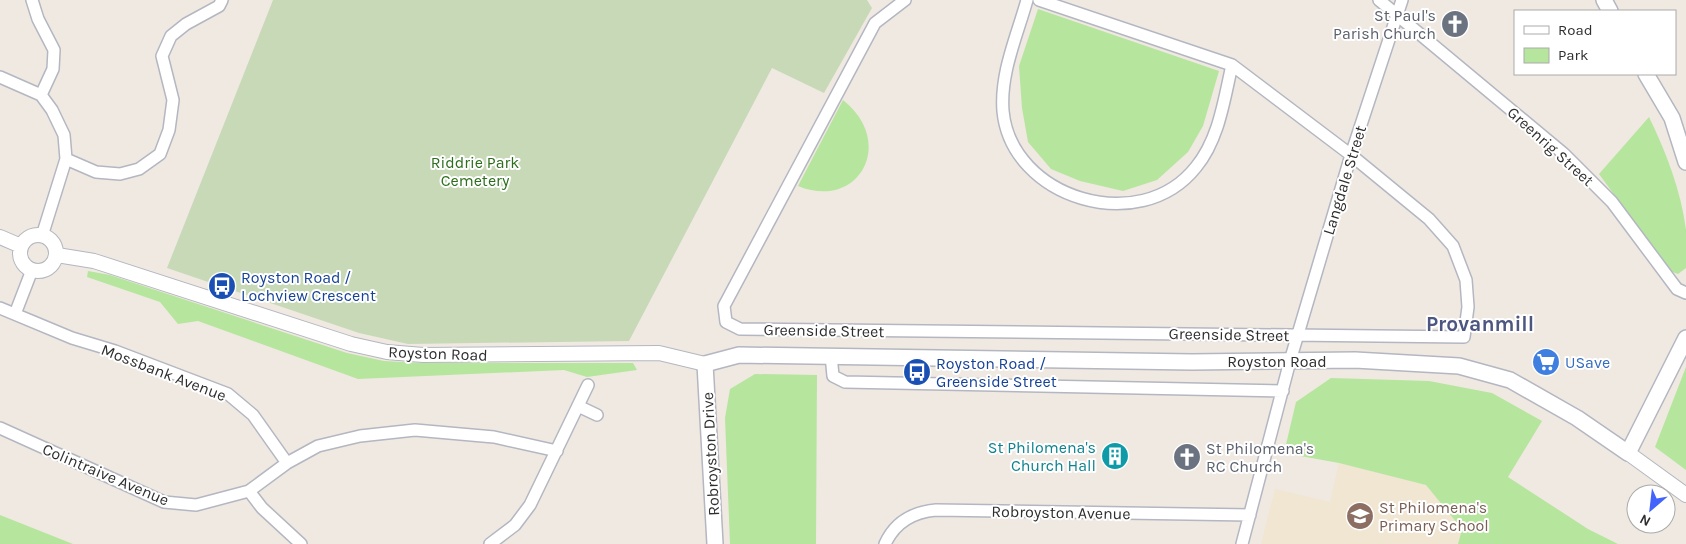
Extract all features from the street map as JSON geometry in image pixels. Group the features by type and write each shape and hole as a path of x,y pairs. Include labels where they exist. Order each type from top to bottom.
{"main road":[{"path":"1647,75 1672,118 1686,162"},
{"path":"1628,453 1686,338"},
{"name":"Royston Road","path":"704,364 739,355 831,355 1192,362 1355,360 1459,366 1510,380 1577,418 1628,453"},
{"name":"Robroyston Drive","path":"704,364 715,544"}],"street":[{"path":"32,0 38,19 54,50 52,69 41,95"},
{"path":"66,159 96,172 120,174 139,169 160,154 169,130 172,100 162,56 171,36 186,24 219,6 222,0"},
{"name":"Greenside Street","path":"905,0 875,23 724,306 726,322 740,329 1299,335"},
{"path":"1027,0 1003,86 1006,126 1017,149 1032,169 1061,190 1083,199 1107,204 1143,202 1171,190 1196,168 1216,130 1232,64"},
{"path":"1039,0 1232,64 1351,155 1430,219 1453,246 1466,280 1468,307 1464,336 1299,335"},
{"name":"Greenrig Street","path":"1378,0 1564,154 1612,202 1677,289 1686,293"},
{"name":"Langdale Street","path":"1242,544 1290,361 1351,155 1402,0"},
{"path":"0,77 41,95 52,110 64,135 66,159 42,236"},
{"path":"42,236 50,240 57,255 55,261 46,270 32,270 24,265 21,259 21,246 29,237 42,236"},
{"path":"0,237 21,246"},
{"name":"Royston Road","path":"57,255 94,261 351,344 387,352 423,355 659,353 704,364"},
{"path":"15,314 32,270"},
{"name":"Mossbank Avenue","path":"0,308 72,338 124,354 228,394 254,416 287,463"},
{"name":"Royston Road","path":"831,355 833,376 845,382 1283,391"},
{"path":"490,544 516,525 525,512 557,451 588,385"},
{"path":"578,406 597,415"},
{"name":"Colintraive Avenue","path":"0,428 164,502 196,505 249,491 287,463 318,446 360,436 415,430 494,437 557,451"},
{"name":"Royston Road","path":"1628,453 1686,495"},
{"path":"249,491 262,508 301,544"},
{"name":"Robroyston Avenue","path":"885,544 894,530 908,517 921,512 936,510 1250,515"}],"shaded area":[{"name":"St Philomena's Primary School","path":"1339,463 1426,485 1462,529 1458,544 1261,544 1275,489 1330,502"}],"green space":[{"name":"Riddrie Park Cemetery","path":"273,0 867,0 872,8 824,93 772,68 629,341 408,344 359,333 167,268"},
{"path":"1038,9 1219,71 1203,126 1188,152 1157,180 1123,191 1080,181 1051,169 1028,142 1022,108 1019,66"},
{"path":"843,100 859,117 867,135 868,153 863,168 853,181 838,189 819,191 798,186"},
{"path":"1649,117 1672,172 1684,215 1686,268 1678,274 1670,271 1599,174"},
{"path":"88,271 110,275 347,353 384,361 421,363 633,363 637,370 587,377 564,370 358,379 198,321 178,324 160,302 87,277"},
{"path":"1686,367 1686,470 1655,447"},
{"path":"755,374 817,375 816,544 730,544 725,418 730,389"},
{"path":"1331,378 1429,381 1492,393 1542,421 1508,477 1588,529 1618,544 1458,544 1462,529 1426,485 1339,463 1284,453 1296,402"},
{"path":"0,515 73,544 0,544"}],"place":[{"name":"St Paul's Parish Church","path":"1455,24"},
{"name":"Royston Road / Lochview Crescent","path":"222,286"},
{"name":"USave","path":"1546,362"},
{"name":"Royston Road / Greenside Street","path":"917,372"},
{"name":"St Philomena's Church Hall","path":"1115,456"},
{"name":"St Philomena's RC Church","path":"1187,457"},
{"name":"St Philomena's Primary School","path":"1360,516"}],"district":[{"name":"Provanmill","path":"1480,324"}]}
